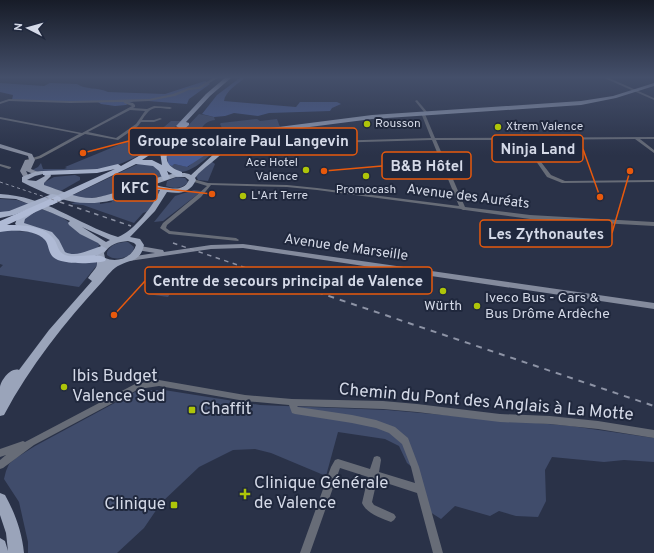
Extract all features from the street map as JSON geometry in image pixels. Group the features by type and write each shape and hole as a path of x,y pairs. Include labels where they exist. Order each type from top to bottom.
{"highway":[{"path":"0,221 55,198 122,166 152,149 175,131 201,103"},
{"path":"182,175 170,171 166,167 163,152 168,144 206,103"},
{"path":"99,180 152,153 168,142 187,124"},
{"path":"45,177 108,169 120,165 152,149"},
{"path":"71,190 99,180 139,162 147,161 158,165 164,173 163,184"},
{"path":"45,177 71,174 78,174 82,176 80,181 71,190"},
{"path":"0,225 42,202 55,198"},
{"path":"26,211 21,218 20,224 49,234 55,239 58,250 62,254 67,256 103,254"},
{"path":"0,215 26,211"},
{"path":"0,229 41,233 49,240 54,253 60,258 66,259 103,254"}],"main road":[{"path":"0,411 14,384 33,357 92,287 124,261 135,256 142,229 166,199 175,191 187,188 192,184 192,179 234,139 257,132 335,121 425,113 582,103"},
{"path":"0,146 21,152 30,161"},
{"path":"45,177 41,186 77,199 93,200 163,184 182,175 219,152"},
{"path":"30,161 28,170 45,177"},
{"path":"30,161 23,171 26,177 24,181 30,183 38,189 75,201 86,202 110,199 163,184 175,191"},
{"path":"26,177 36,173"},
{"path":"182,175 192,179"},
{"path":"30,183 45,177"},
{"path":"103,254 120,239 131,233 144,218 162,195 163,184"},
{"path":"0,197 17,197 55,210 106,236 138,244"},
{"path":"0,197 20,200 61,215 83,232 101,241 103,254 98,272 28,355 0,395"},
{"name":"Avenue de Marseille","path":"138,244 153,252 176,252"},
{"name":"Avenue de Marseille","path":"124,261 211,246 228,245 654,306"},
{"path":"103,254 124,261"},
{"path":"0,500 4,506 14,533 16,553"},
{"path":"0,546 1,553"}],"street":[{"path":"126,103 134,106 131,109"},
{"path":"418,103 425,113 434,139 463,209"},
{"path":"30,161 131,109 148,110 154,107 170,108"},
{"path":"0,118 117,140 141,121 148,110"},
{"path":"141,121 154,121 160,119"},
{"path":"636,138 654,152"},
{"path":"329,142 434,139 654,138"},
{"path":"519,139 530,150 549,176 564,182 654,181"},
{"path":"0,165 9,168"},
{"name":"Avenue des Auréats","path":"192,179 208,184"},
{"path":"208,184 202,194 165,224 163,228 169,232 236,240"},
{"name":"Avenue des Auréats","path":"187,188 208,184 305,187 463,209 553,219 654,224"},
{"name":"Chemin du Pont des Anglais à La Motte","path":"32,442 120,395 138,386 149,383 159,383 245,398 292,402 410,407 500,418 584,424 654,434"},
{"path":"292,402 295,410 376,424 392,430 405,441 421,490 438,553"},
{"path":"0,453 32,442"},
{"path":"0,465 32,442"},
{"path":"377,460 367,503 371,508 391,517"},
{"path":"305,553 335,467 338,463 421,490"}],"shaded area":[{"path":"99,103 130,103 126,105 115,106"},
{"path":"211,103 246,103 296,107 299,103 341,104 332,108 330,111 269,113 258,116 234,113 214,117 202,114"},
{"path":"199,114 214,117 215,120 208,122 202,127 200,132 203,133 223,130 220,124 221,123 257,119 260,121 277,119 280,127 241,134 229,140 192,169 179,172 168,164 188,167 214,142 204,149 200,148 201,143 187,144 184,149 166,149"},
{"path":"171,121 181,121 156,144 137,156 117,165 101,169 50,172 32,170 38,167 41,163 43,169 64,169 67,168 65,167 128,141 144,144"},
{"path":"214,142 220,143 213,150 187,167 174,164 172,166 168,164 166,149 204,149"},
{"path":"211,161 215,164 208,181 198,180 196,176"},
{"path":"140,163 155,165 163,177 116,194 86,199 71,196"},
{"path":"75,175 80,177 80,180 59,192 44,186 43,183 54,177"},
{"path":"177,177 185,178 188,182 178,188 166,186 167,181"},
{"path":"145,189 158,189 161,192 149,211 143,213 134,223 83,205 71,204 75,202 100,202 100,204 112,202 111,200"},
{"path":"194,190 202,191 163,221 154,222 175,196"},
{"path":"0,199 17,200 29,204 0,214"},
{"path":"42,209 60,216 98,242 100,244 97,249 77,256 64,253 50,232 23,225 22,221 27,216"},
{"path":"0,230 31,232 46,238 51,254 96,262 98,264 79,287 0,275 0,268 3,265 0,264"},
{"path":"128,242 134,247 133,251 127,256 123,258 114,258 107,255 107,252 113,245"},
{"path":"153,286 173,289 168,297 147,294"},
{"path":"144,390 164,390 260,405 387,410 571,426 654,438 654,462 624,460 604,462 552,457 545,470 546,501 538,517 516,516 499,511 490,516 455,506 441,519 430,512 419,473 407,463 399,446 385,439 338,432 326,476 271,453 255,449 233,450 199,467 161,503 144,528 117,553 28,553 28,542 19,502 4,479 9,464 35,446 135,392"}],"railway":[{"path":"0,182 60,202"},
{"path":"60,202 131,226"},
{"path":"173,243 320,293"},
{"path":"317,292 654,406"}],"place":[{"name":"Rousson","path":"367,124"},
{"name":"Xtrem Valence","path":"498,127"},
{"name":"Groupe scolaire Paul Langevin","path":"83,153"},
{"name":"Ace Hotel Valence","path":"306,170"},
{"name":"B&B Hôtel","path":"324,171"},
{"name":"Les Zythonautes","path":"630,171"},
{"name":"Promocash","path":"366,176"},
{"name":"KFC","path":"212,194"},
{"name":"L'Art Terre","path":"243,196"},
{"name":"Ninja Land","path":"600,197"},
{"name":"Würth","path":"443,291"},
{"name":"Iveco Bus - Cars & Bus Drôme Ardèche","path":"477,306"},
{"name":"Centre de secours principal de Valence","path":"114,315"},
{"name":"Ibis Budget Valence Sud","path":"64,387"},
{"name":"Chaffit","path":"192,410"},
{"name":"Clinique Générale de Valence","path":"245,494"},
{"name":"Clinique","path":"174,505"}]}
